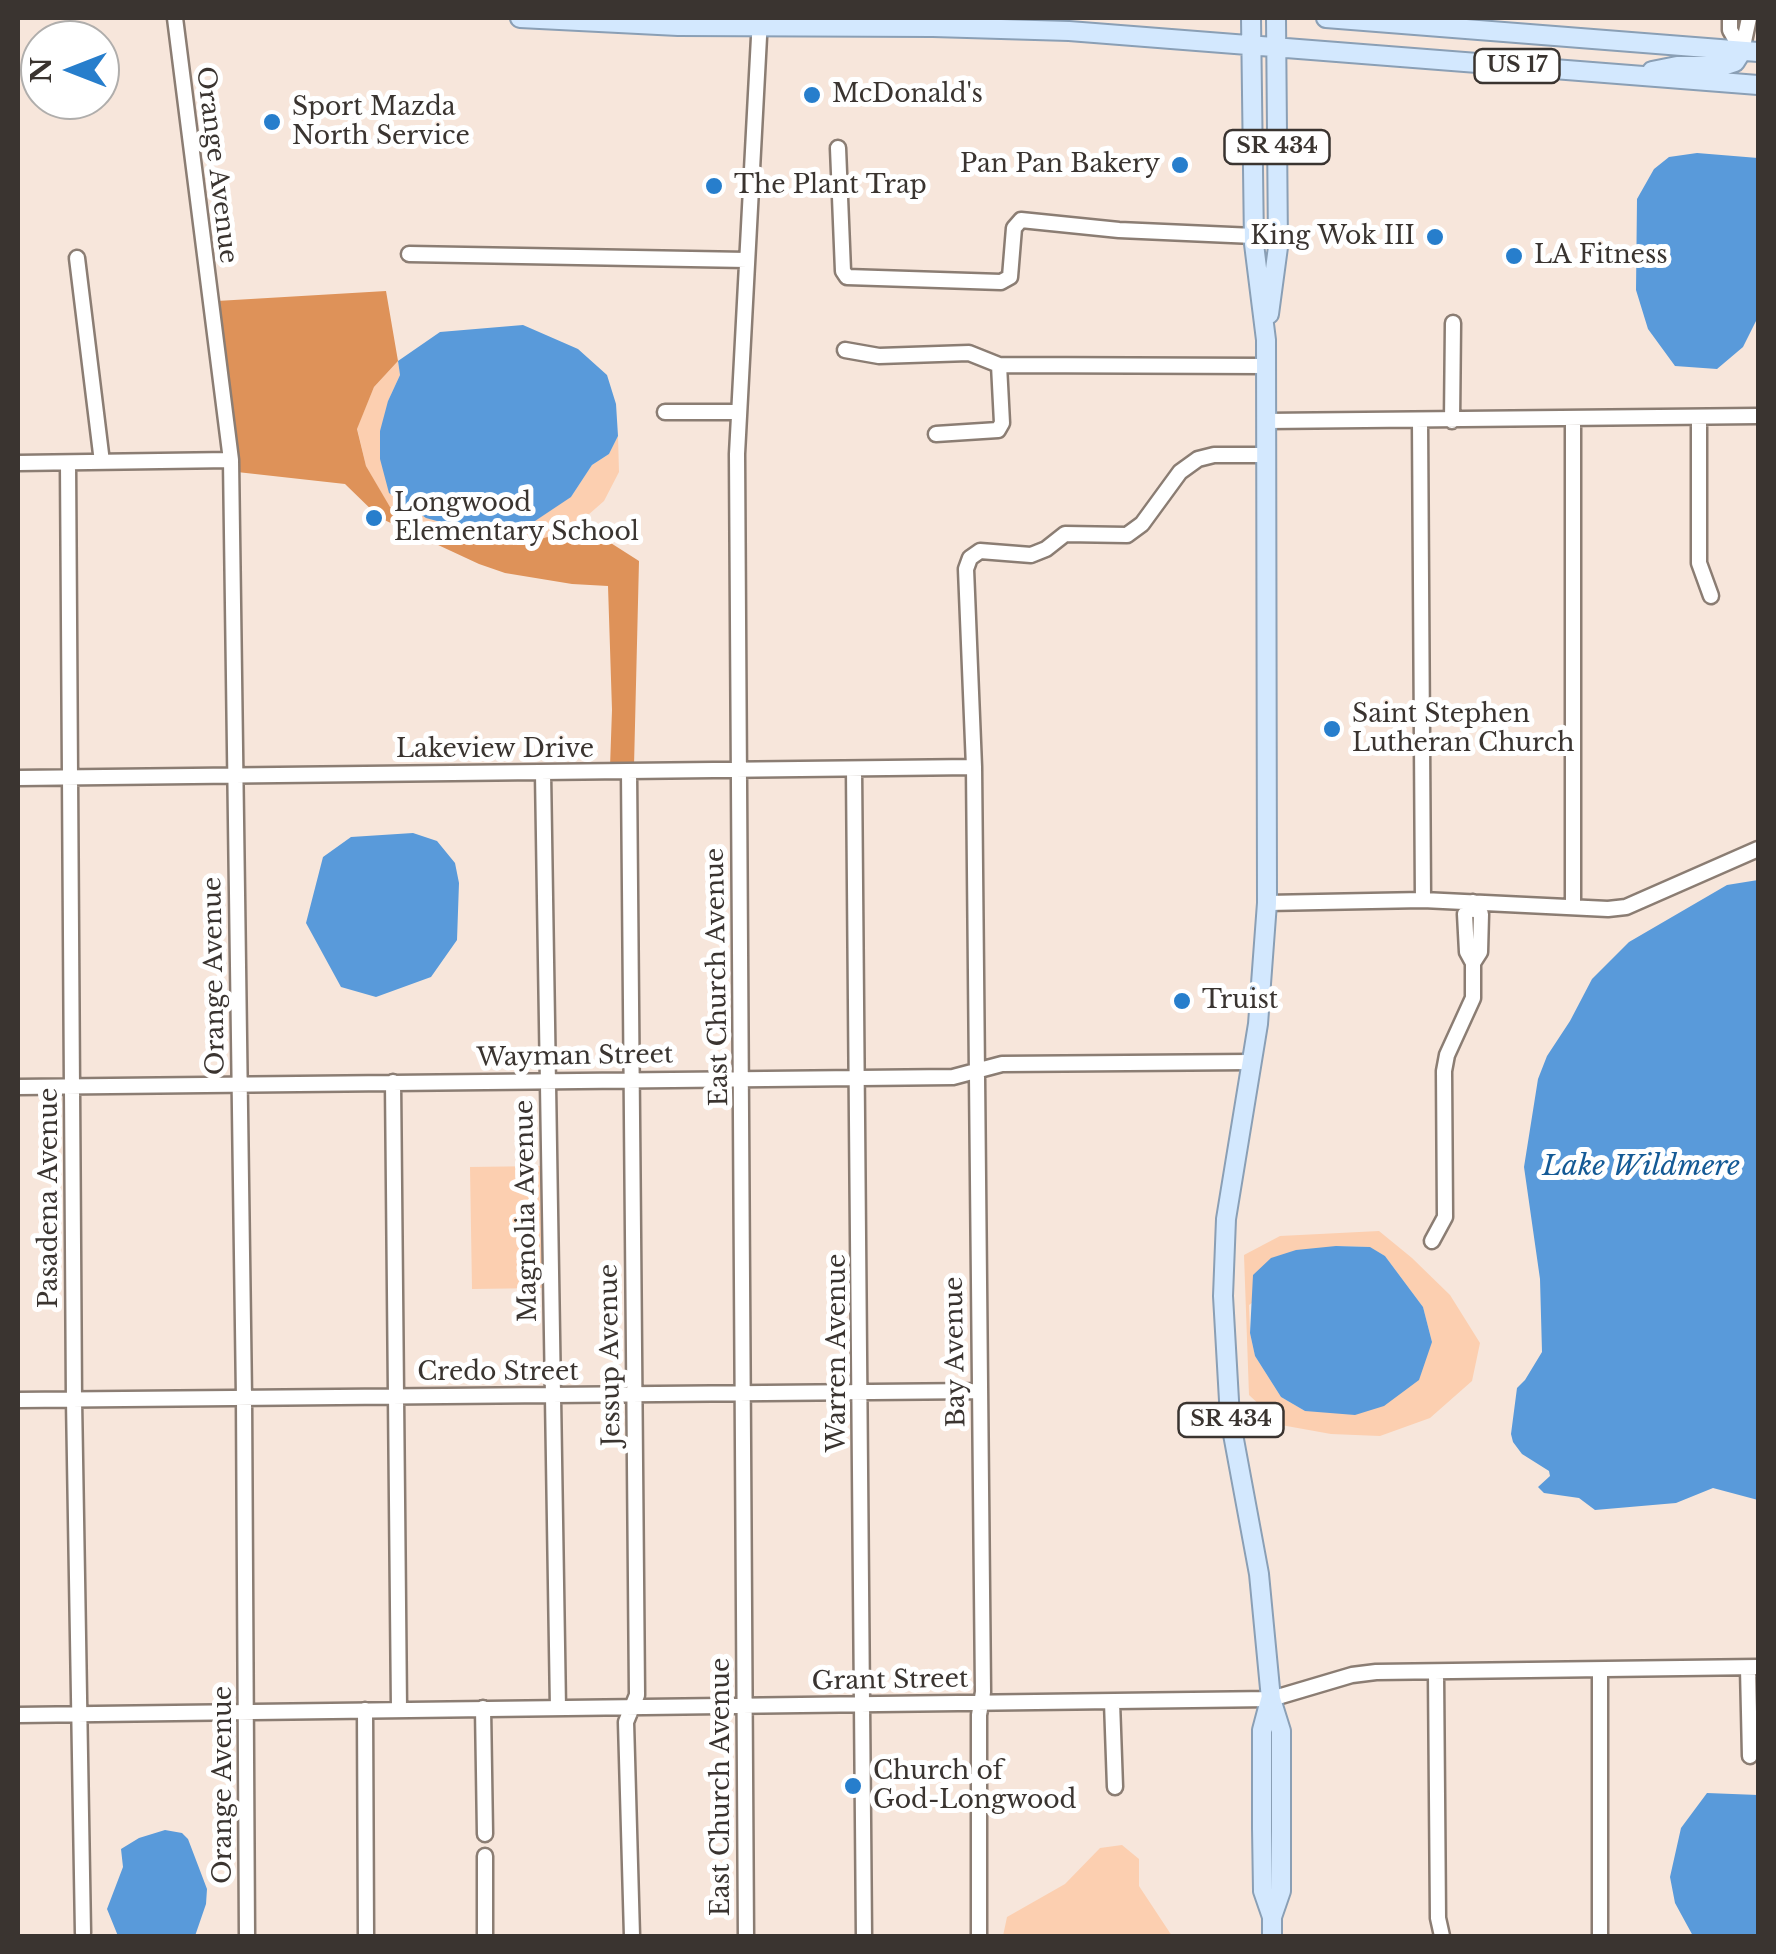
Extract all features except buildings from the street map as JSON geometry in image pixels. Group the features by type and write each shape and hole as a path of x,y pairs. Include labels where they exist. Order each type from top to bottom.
{"main road":[{"name":"US 17","path":"520,18 632,24 760,22 875,27 936,22 1750,85"},
{"path":"875,27 901,18"},
{"name":"SR 434","path":"1251,18 1254,236 1266,340 1267,903 1263,984 1226,1219 1223,1336 1230,1418 1265,1616 1270,1699 1262,1742 1263,1891 1272,1917 1272,1936"},
{"name":"SR 434","path":"1266,340 1278,247 1276,18"},
{"name":"US 17","path":"1326,18 1750,51"},
{"path":"1632,75 1677,66 1723,66 1750,51"},
{"path":"1750,85 1758,71"}],"street":[{"name":"Orange Avenue","path":"174,18 231,460 247,1936"},
{"path":"1730,18 1730,30 1750,51"},
{"path":"1749,18 1750,51"},
{"name":"East Church Avenue","path":"746,1936 738,412 760,22"},
{"path":"838,148 843,271 847,278 1001,282 1010,278 1014,228 1021,220 1118,230 1254,236"},
{"path":"409,254 747,260"},
{"path":"76,258 102,462"},
{"path":"1452,420 1454,323"},
{"path":"846,350 878,356 969,353 999,365 1266,366"},
{"path":"936,434 998,430 1002,423 999,365"},
{"path":"665,412 738,412"},
{"path":"1266,422 1758,416"},
{"path":"1699,417 1699,563 1711,596"},
{"path":"1573,418 1573,906"},
{"path":"1420,420 1423,900"},
{"name":"Bay Avenue","path":"979,1936 983,1692 974,767 966,570 970,558 980,551 1030,555 1046,549 1065,534 1128,535 1142,524 1180,472 1198,458 1266,455"},
{"path":"18,463 231,460"},
{"name":"Pasadena Avenue","path":"68,463 74,1400 83,1932"},
{"name":"Lakeview Drive","path":"18,778 974,767"},
{"name":"Warren Avenue","path":"854,769 864,1936"},
{"name":"Magnolia Avenue","path":"543,772 558,1708"},
{"name":"Jessup Avenue","path":"628,772 637,1695 626,1722 632,1936"},
{"path":"1267,903 1423,900 1473,905 1626,907 1758,849"},
{"path":"1432,1241 1445,1217 1446,1055 1473,998 1473,963 1466,952 1465,914 1473,905"},
{"name":"Wayman Street","path":"18,1087 953,1077 1002,1064 1252,1062"},
{"path":"393,1082 399,1709"},
{"name":"Credo Street","path":"18,1400 978,1391"},
{"path":"1750,1756 1753,1667"},
{"name":"Grant Street","path":"18,1714 1270,1699 1376,1672 1753,1667"},
{"path":"1600,1670 1600,1936"},
{"path":"1436,1673 1438,1918 1442,1936"},
{"path":"1112,1702 1115,1787"},
{"path":"484,1708 485,1834"},
{"path":"365,1710 366,1936"},
{"path":"485,1856 486,1936"}],"shaded area":[{"path":"386,291 398,361 374,387 357,429 366,466 390,507 469,540 524,544 581,524 639,561 634,766 610,767 608,586 505,573 479,564 380,518 345,484 237,472 217,301"},
{"path":"398,361 400,375 388,401 571,497 592,465 609,454 618,436 619,472 604,501 571,530 524,545 469,540 390,508 366,466 357,428 374,387"},
{"path":"542,1166 544,1288 472,1289 470,1167"},
{"path":"1379,1231 1450,1295 1480,1343 1472,1381 1430,1418 1380,1436 1331,1434 1281,1425 1249,1395 1244,1255 1280,1236","holes":["1336,1246 1369,1247 1385,1256 1423,1307 1432,1342 1305,1411 1281,1397 1255,1356 1249,1305"]},
{"path":"1122,1845 1139,1859 1139,1886 1172,1936 1003,1936 1007,1917 1065,1884 1100,1848"}],"water":[{"path":"1697,153 1758,158 1758,317 1743,347 1717,369 1675,366 1648,329 1636,290 1637,199 1654,169 1669,157"},
{"path":"523,325 578,349 607,375 616,404 618,436 609,454 592,465 571,497 535,521 495,530 426,518 389,493 380,459 380,431 400,375 398,361 440,332"},
{"path":"413,833 437,841 455,863 459,883 457,940 431,977 376,997 341,987 306,923 323,857 351,837"},
{"name":"Lake Wildmere","path":"1758,880 1758,1500 1713,1488 1676,1503 1595,1510 1579,1498 1544,1493 1538,1487 1550,1476 1549,1471 1522,1454 1511,1434 1517,1388 1542,1352 1540,1279 1524,1167 1538,1079 1547,1056 1592,979 1629,942 1727,885"},
{"path":"1370,1247 1385,1256 1423,1307 1432,1342 1419,1380 1384,1406 1355,1415 1305,1411 1281,1397 1255,1356 1250,1333 1253,1275 1271,1258 1296,1250"},
{"path":"1707,1793 1758,1795 1758,1936 1693,1936 1675,1903 1670,1877 1681,1828"},
{"path":"165,1830 182,1833 188,1839 207,1889 195,1936 118,1936 107,1909 123,1867 121,1849"}],"place":[{"name":"McDonald's","path":"812,95"},
{"name":"Sport Mazda North Service","path":"272,122"},
{"name":"Pan Pan Bakery","path":"1180,165"},
{"name":"The Plant Trap","path":"714,186"},
{"name":"King Wok III","path":"1435,237"},
{"name":"LA Fitness","path":"1514,256"},
{"name":"Longwood Elementary School","path":"374,518"},
{"name":"Saint Stephen Lutheran Church","path":"1332,729"},
{"name":"Truist","path":"1182,1001"},
{"name":"Church of God-Longwood","path":"853,1786"}]}
